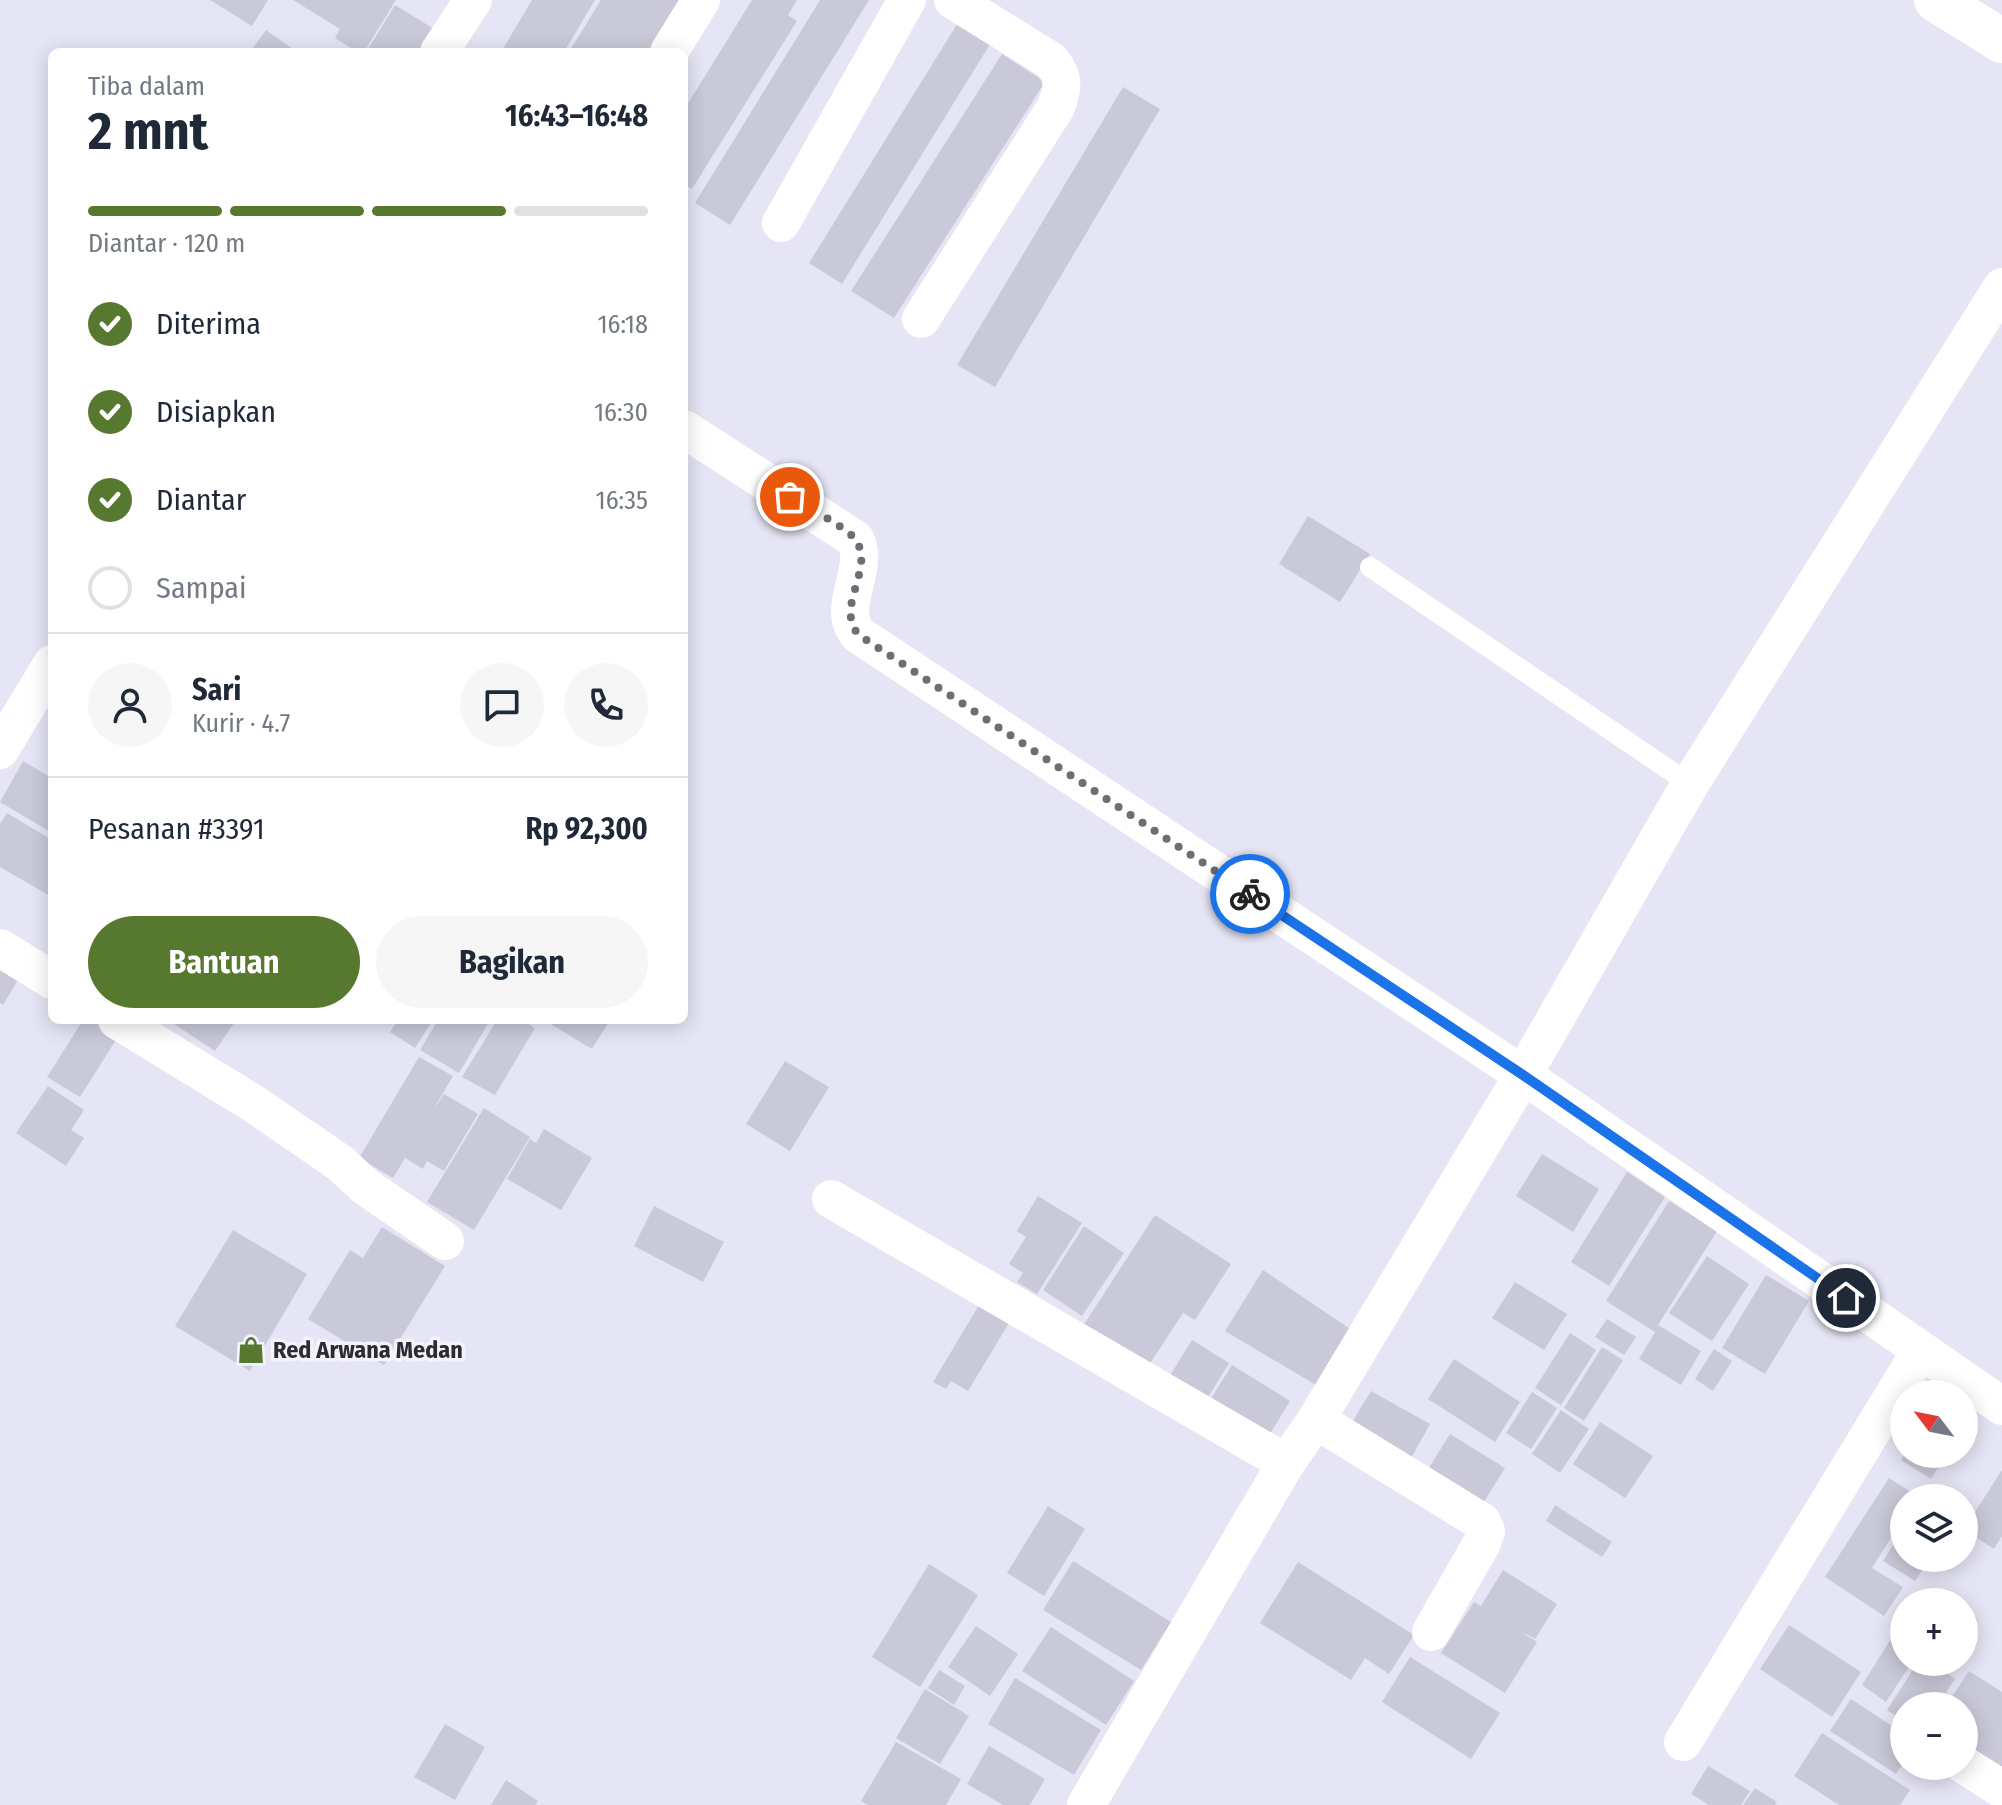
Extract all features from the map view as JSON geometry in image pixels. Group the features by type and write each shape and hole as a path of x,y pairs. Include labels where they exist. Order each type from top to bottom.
{"street":[{"path":"442,48 473,0"},
{"path":"671,48 701,0"},
{"path":"781,223 907,0"},
{"path":"921,319 1056,107 1063,85 1060,72 1051,61 953,0"},
{"path":"1936,0 2002,41"},
{"path":"1086,1805 1286,1463 1316,1420 1523,1075 1690,784 2002,287"},
{"path":"688,432 855,539 861,557 852,596 851,620 859,635 1523,1075 2002,1406"},
{"path":"0,750 47,683"},
{"path":"0,948 48,978"},
{"path":"124,1024 264,1110 340,1163 366,1187 445,1241"},
{"path":"831,1199 1286,1463"},
{"path":"1683,1742 1921,1350"},
{"path":"1316,1420 1482,1522 1486,1531 1482,1543 1431,1632"},
{"path":"1978,1774 2002,1789"}],"lane":[{"path":"1370,567 1690,784"}],"building":[{"path":"210,0 268,0 252,26"},
{"path":"293,0 396,0 366,48 351,48 335,38 340,29"},
{"path":"532,0 595,0 566,48 503,48"},
{"path":"601,0 679,0 650,48 571,48"},
{"path":"752,0 797,0 788,15 797,21 692,189 688,186 688,104"},
{"path":"820,0 869,0 730,225 695,203"},
{"path":"395,5 439,32 429,48 368,48"},
{"path":"959,21 992,41 842,284 809,263"},
{"path":"266,30 291,48 253,48"},
{"path":"1002,54 1045,82 894,318 851,291"},
{"path":"1123,87 1160,109 995,387 957,365"},
{"path":"1308,516 1370,554 1340,602 1279,564"},
{"path":"23,761 48,776 48,831 0,802"},
{"path":"7,813 48,838 48,895 0,867 0,824"},
{"path":"0,956 24,970 3,1005 0,1003"},
{"path":"80,1024 102,1024 119,1035 80,1097 47,1077"},
{"path":"174,1024 233,1024 215,1051"},
{"path":"395,1024 430,1024 415,1048 390,1032"},
{"path":"436,1024 488,1024 459,1073 420,1050"},
{"path":"495,1024 528,1024 535,1028 495,1095 462,1077"},
{"path":"551,1024 608,1024 592,1049"},
{"path":"419,1057 453,1076 433,1110 444,1094 478,1114 444,1171 427,1161 423,1169 405,1158 393,1178 359,1158"},
{"path":"785,1061 829,1087 790,1151 746,1124"},
{"path":"48,1086 84,1110 71,1130 84,1138 66,1166 16,1133"},
{"path":"484,1108 530,1137 474,1230 427,1202"},
{"path":"544,1129 592,1158 561,1210 507,1179 530,1139 536,1143"},
{"path":"1542,1154 1599,1189 1573,1232 1516,1196"},
{"path":"1627,1172 1665,1197 1609,1286 1571,1262"},
{"path":"1038,1196 1082,1223 1037,1294 1017,1282 1023,1273 1009,1264 1026,1237 1017,1231"},
{"path":"1669,1201 1717,1231 1658,1325 1701,1351 1681,1385 1639,1359 1655,1332 1606,1301"},
{"path":"654,1206 724,1242 703,1282 634,1246"},
{"path":"1155,1215 1231,1264 1195,1320 1183,1313 1145,1371 1081,1329"},
{"path":"1084,1226 1124,1253 1082,1316 1043,1290"},
{"path":"382,1227 445,1266 384,1365 308,1319 350,1250 363,1258"},
{"path":"233,1230 307,1274 250,1371 175,1326"},
{"path":"1707,1256 1749,1284 1712,1341 1669,1313"},
{"path":"1263,1270 1359,1335 1326,1391 1225,1331"},
{"path":"1766,1275 1809,1301 1765,1374 1722,1348"},
{"path":"1515,1282 1567,1314 1544,1350 1492,1318"},
{"path":"979,1305 1009,1323 968,1391 951,1381 946,1389 933,1382"},
{"path":"1607,1319 1636,1337 1624,1355 1595,1337"},
{"path":"1570,1333 1596,1350 1561,1405 1535,1388"},
{"path":"1192,1340 1229,1363 1206,1401 1169,1377"},
{"path":"1602,1347 1623,1360 1584,1421 1564,1408"},
{"path":"1714,1349 1732,1361 1713,1391 1695,1379"},
{"path":"1454,1359 1520,1402 1495,1442 1428,1399"},
{"path":"1232,1365 1290,1401 1267,1439 1208,1403"},
{"path":"1371,1391 1430,1424 1406,1467 1348,1429"},
{"path":"1532,1392 1557,1408 1531,1449 1506,1433"},
{"path":"1561,1410 1589,1429 1560,1473 1532,1454"},
{"path":"1600,1422 1653,1456 1625,1498 1573,1464"},
{"path":"1450,1434 1505,1468 1480,1508 1425,1474"},
{"path":"1914,1468 1938,1468 1931,1479"},
{"path":"2002,1470 2002,1536 1994,1549 1978,1538 1978,1507"},
{"path":"1889,1478 1898,1484 1890,1484 1890,1539 1872,1568 1903,1587 1890,1588 1890,1607 1884,1616 1825,1577"},
{"path":"1555,1505 1612,1542 1602,1557 1546,1521"},
{"path":"1048,1506 1085,1529 1044,1596 1007,1573"},
{"path":"1890,1550 1890,1565 1883,1561"},
{"path":"1073,1561 1171,1622 1141,1670 1043,1610"},
{"path":"1298,1562 1414,1635 1389,1674 1365,1658 1351,1680 1260,1623"},
{"path":"929,1564 978,1595 920,1687 872,1657"},
{"path":"1503,1570 1557,1604 1535,1639 1521,1632 1537,1642 1505,1693 1441,1653 1474,1602 1481,1606"},
{"path":"1901,1572 1921,1572 1915,1581"},
{"path":"1789,1625 1861,1672 1832,1717 1760,1669"},
{"path":"976,1626 1018,1654 990,1696 948,1667"},
{"path":"1051,1627 1134,1681 1106,1725 1022,1671"},
{"path":"1890,1641 1890,1676 1903,1676 1886,1702 1862,1685"},
{"path":"1410,1657 1500,1713 1471,1759 1382,1702"},
{"path":"939,1670 965,1686 954,1705 928,1688"},
{"path":"1909,1676 1950,1676 1955,1679 1946,1692 1899,1692"},
{"path":"1966,1676 1977,1676 2002,1692 2002,1779 1978,1763 1978,1692 1955,1692"},
{"path":"1015,1678 1101,1730 1074,1775 988,1724"},
{"path":"925,1689 969,1716 940,1764 896,1738"},
{"path":"1851,1699 1890,1725 1890,1770 1830,1731"},
{"path":"445,1724 485,1747 455,1800 414,1777"},
{"path":"1822,1733 1890,1777 1890,1780 1910,1790 1900,1805 1839,1805 1794,1776"},
{"path":"896,1742 961,1779 946,1805 868,1805 861,1801"},
{"path":"989,1746 1045,1779 1030,1805 1003,1805 967,1784"},
{"path":"1708,1766 1750,1791 1741,1805 1709,1805 1691,1794"},
{"path":"506,1780 538,1801 535,1805 491,1805"},
{"path":"1755,1788 1777,1802 1775,1805 1743,1805"}],"way so far":[{"path":"790,497 855,539 861,557 852,596 851,620 859,635 1250,894"}],"place":[{"name":"Red Arwana Medan","path":"251,1350"}],"route":[{"path":"1250,894 1523,1075 1846,1298"}]}
